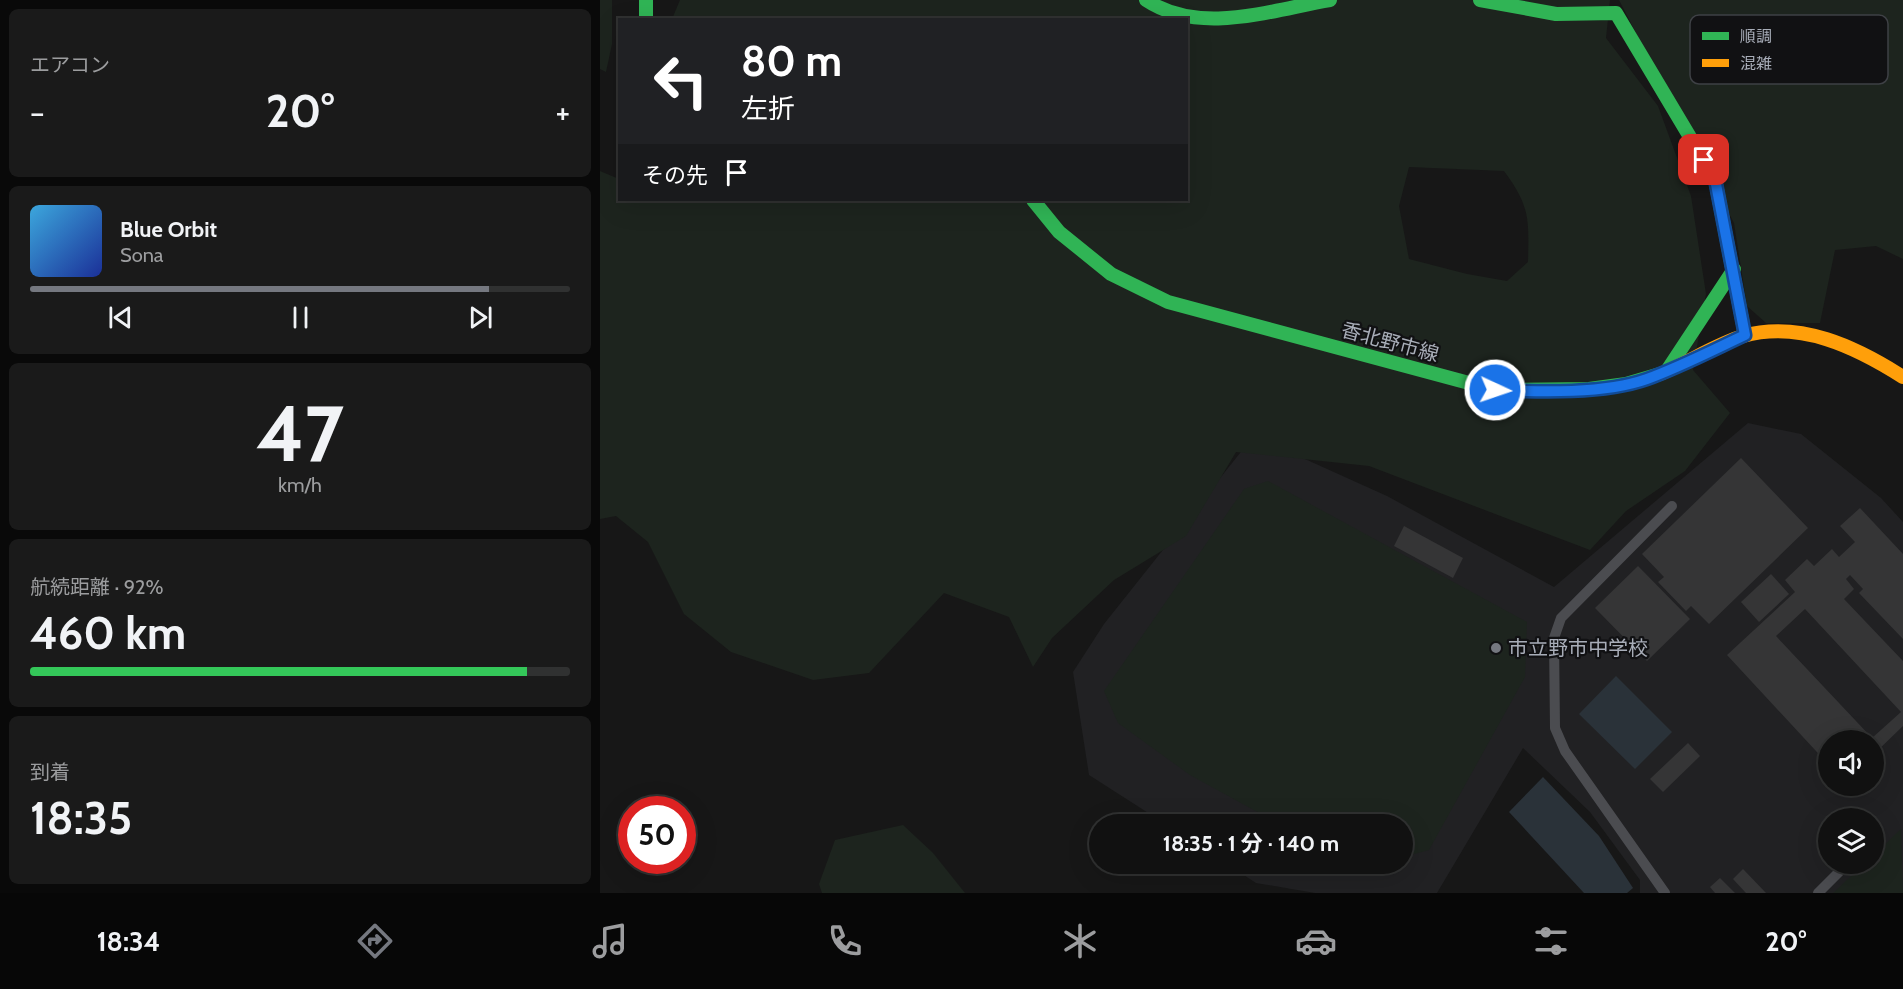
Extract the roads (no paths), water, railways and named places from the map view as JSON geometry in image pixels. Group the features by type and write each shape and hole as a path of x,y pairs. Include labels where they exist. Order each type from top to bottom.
{"main road":[{"path":"646,0 646,18"},
{"path":"1146,0 1160,9 1187,18"},
{"path":"1188,18 1209,19 1330,0"},
{"path":"1480,0 1556,14 1616,13 1715,179 1745,335"},
{"name":"香北野市線","path":"1034,201 1059,232 1111,274 1141,291 1193,311 1495,390 1544,392 1588,389 1646,379 1745,335 1780,332 1815,336 1838,343 1903,377"},
{"path":"1668,369 1734,269"}],"lane":[{"path":"1665,893 1565,751 1555,728 1554,638 1561,618 1672,506"},
{"path":"1818,893 1837,874"}],"place":[{"name":"市立野市中学校","path":"1496,648"}]}
